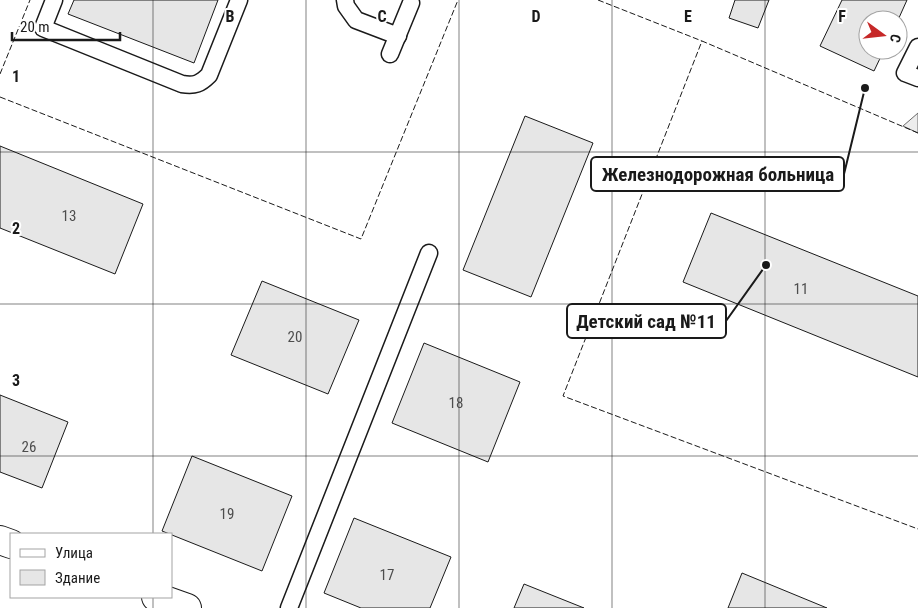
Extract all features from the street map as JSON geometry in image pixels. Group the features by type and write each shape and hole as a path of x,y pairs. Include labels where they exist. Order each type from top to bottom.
{"street":[{"path":"159,598 186,608"}],"lane":[{"path":"54,0 43,28 182,84 191,85 201,82 209,75 239,0"},
{"path":"345,0 346,6 356,20 398,36"},
{"path":"390,54 411,3"},
{"path":"918,47 905,73 918,78"},
{"path":"288,608 429,253"}],"shaded area":[{"path":"918,113 918,133 903,126"}],"building":[{"path":"74,0 218,0 194,63 68,14"},
{"path":"735,0 769,0 758,28 729,18"},
{"path":"842,0 907,0 902,10 858,10 858,60 879,60 874,71 820,46"},
{"path":"525,116 593,143 531,297 463,270"},
{"path":"0,146 143,204 115,274 0,228"},
{"path":"711,213 918,296 918,377 683,282"},
{"path":"262,281 359,320 328,394 231,355"},
{"path":"424,343 520,382 488,462 392,423"},
{"path":"0,395 68,422 42,488 0,472"},
{"path":"192,456 292,496 262,571 172,535 172,533 162,531"},
{"path":"354,518 451,557 430,608 361,608 324,593"},
{"path":"742,573 827,608 728,608"},
{"path":"524,584 584,608 514,608"}],"fence":[{"path":"0,74 30,0"},
{"path":"0,97 361,239 458,0"},
{"path":"598,0 702,41"},
{"path":"918,133 702,41 563,396 918,529"}],"place":[{"name":"Железнодорожная больница","path":"865,88"},
{"name":"Детский сад №11","path":"766,265"}]}
